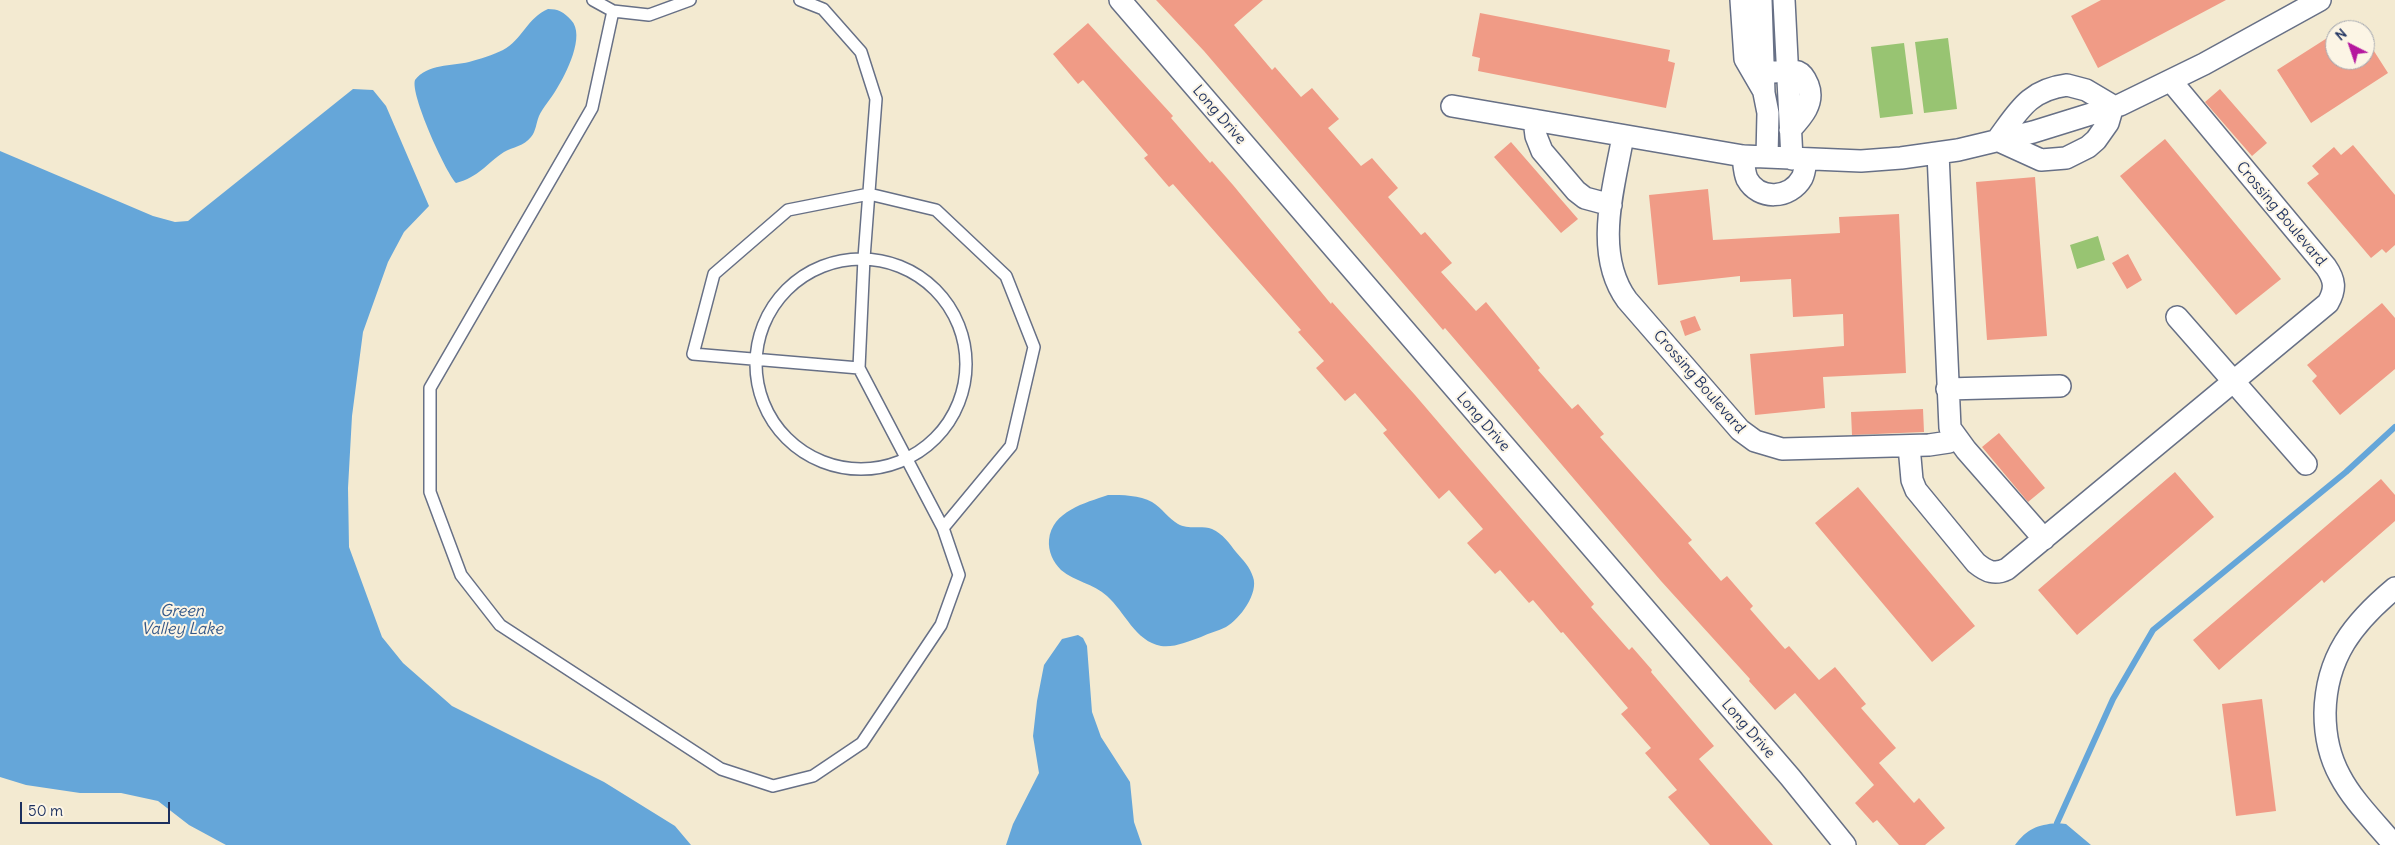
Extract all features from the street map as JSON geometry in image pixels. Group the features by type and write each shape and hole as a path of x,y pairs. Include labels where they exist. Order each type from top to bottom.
{"street":[{"name":"Long Drive","path":"1120,0 1790,777 1845,845"},
{"path":"1741,0 1752,28"},
{"path":"1761,0 1745,59 1764,82 1768,113 1767,157"},
{"path":"1784,0 1787,71"},
{"path":"1452,106 1743,156 1861,161 1938,153 2033,132 2113,106 2171,81 2320,0"},
{"path":"1752,28 1785,24"},
{"path":"1743,156 1744,170 1750,184 1769,195 1784,193 1803,177 1790,130 1804,116 1810,97 1809,88 1802,75 1797,72 1787,71 1764,82"},
{"name":"Crossing Boulevard","path":"1909,446 1911,472 1916,490 1970,556 1981,567 1998,573 2007,569 2044,539 2322,309 2332,297 2334,280 2326,267 2171,81"},
{"path":"1997,140 2026,102 2049,88 2067,85 2076,87 2113,106"},
{"path":"1997,140 2041,160 2066,158 2088,147 2096,140 2108,123 2113,106"},
{"path":"1534,120 1536,136 1542,151 1576,190 1585,198 1611,205"},
{"name":"Crossing Boulevard","path":"1623,136 1611,205 1609,252 1615,282 1627,300 1748,438 1762,445 1782,449 1909,446 1937,444 1956,437"},
{"path":"1938,153 1950,428 2044,539"},
{"path":"2177,318 2306,464"},
{"path":"1947,389 2060,386"},
{"path":"2394,845 2340,777 2328,749 2325,732 2327,689 2338,654 2365,615 2395,588"}],"lane":[{"path":"593,0 613,11 649,16 690,0"},
{"path":"613,11 592,108 430,388 430,492 461,576 500,625 721,769 773,786 813,776 862,743 941,625 959,575 943,528 859,368 864,258 876,98 861,52 823,9 800,0"},
{"path":"859,368 693,354 714,274 788,210 869,194 936,210 1006,276 1034,347 1011,446 943,528"},
{"path":"864,258 883,260 917,273 944,297 962,329 968,362 963,396 947,426 924,450 893,465 860,470 826,464 796,448 773,424 759,393 755,360 763,324 783,293 811,270 846,259 864,258"}],"green space":[{"path":"1948,38 1957,109 1924,113 1915,42"},
{"path":"1904,43 1913,114 1880,118 1871,47"},
{"path":"2098,236 2105,260 2077,269 2070,245"}],"water":[{"path":"548,9 558,10 563,13 571,20 575,27 576,35 573,55 560,83 541,113 534,132 528,140 504,152 471,177 456,183 444,164 423,116 415,88 415,80 433,68 469,62 503,50 510,46 535,17"},
{"name":"Green Valley Lake","path":"353,89 373,90 386,106 429,206 404,232 388,262 363,332 352,416 348,488 349,547 382,637 403,663 452,706 604,782 675,826 691,845 226,845 189,825 158,801 121,793 80,793 26,785 0,777 0,151 153,216 175,222 188,221"},
{"path":"1108,495 1142,498 1156,504 1182,526 1208,528 1223,536 1248,567 1253,577 1254,583 1251,598 1237,618 1226,627 1201,637 1176,645 1161,646 1152,643 1137,632 1102,592 1061,570 1049,548 1051,530 1056,522 1063,515 1080,505"},
{"path":"1078,635 1083,638 1087,646 1092,712 1101,737 1130,782 1134,822 1142,845 1006,845 1013,824 1039,773 1033,736 1044,665 1062,639"},
{"path":"2057,823 2066,824 2091,845 2015,845 2033,829"}],"building":[{"path":"1156,0 1263,0 1234,25 1272,70 1275,67 1301,97 1312,88 1339,119 1328,128 1361,166 1372,158 1398,188 1388,197 1421,235 1425,232 1452,263 1441,272 1476,311 1486,302 1540,368 1538,370 1572,409 1578,404 1604,434 1600,437 1692,540 1688,543 1721,581 1727,576 1753,606 1750,609 1785,649 1789,646 1819,680 1835,667 1866,704 1861,708 1896,748 1879,763 1914,803 1919,798 1945,828 1925,845 1899,845 1877,820 1873,823 1855,803 1874,785 1795,693 1775,710 1749,681 1750,679 1661,581 1445,328 1443,330 1204,51"},
{"path":"2101,0 2226,0 2098,68 2071,16"},
{"path":"1480,13 1670,50 1668,61 1675,63 1666,108 1478,71 1480,58 1472,56"},
{"path":"1088,23 1173,116 1171,118 1210,163 1212,161 1233,185 1331,304 1332,302 1415,395 1594,604 1591,607 1629,650 1632,647 1652,670 1651,672 1714,746 1699,759 1773,845 1710,845 1668,797 1677,790 1645,753 1651,748 1621,714 1628,708 1533,600 1529,603 1500,570 1495,574 1467,543 1483,529 1449,490 1439,499 1383,433 1387,430 1355,393 1345,401 1316,368 1324,361 1298,332 1301,330 1173,184 1169,187 1144,158 1148,155 1083,80 1078,84 1053,54"},
{"path":"2325,39 2325,70 2375,70 2375,53 2388,73 2311,123 2277,70"},
{"path":"2220,89 2267,143 2252,156 2205,102"},
{"path":"2165,139 2281,279 2236,315 2120,176"},
{"path":"1511,142 1578,219 1561,233 1494,157"},
{"path":"2353,145 2395,195 2395,245 2386,253 2382,249 2371,258 2307,183 2319,174 2312,166 2334,147 2341,155"},
{"path":"2035,177 2047,336 1987,340 1976,182"},
{"path":"1708,189 1713,240 1840,233 1839,217 1899,214 1906,373 1823,377 1825,408 1755,415 1750,354 1844,346 1843,314 1793,317 1791,279 1740,282 1740,276 1658,285 1649,195"},
{"path":"2128,254 2142,280 2127,289 2112,263"},
{"path":"2382,303 2395,318 2395,369 2340,415 2312,381 2317,376 2307,365"},
{"path":"1695,316 1701,330 1685,336 1680,321"},
{"path":"1923,409 1924,432 1852,435 1851,412"},
{"path":"1999,433 2045,488 2028,502 1982,447"},
{"path":"2175,472 2214,517 2077,635 2038,590"},
{"path":"2381,479 2395,495 2395,521 2324,583 2322,580 2219,670 2193,640"},
{"path":"1858,487 1975,626 1932,662 1815,523"},
{"path":"2262,699 2276,811 2236,816 2222,704"}],"waterway":[{"path":"2057,823 2113,699 2153,630 2346,472 2395,427"}]}
